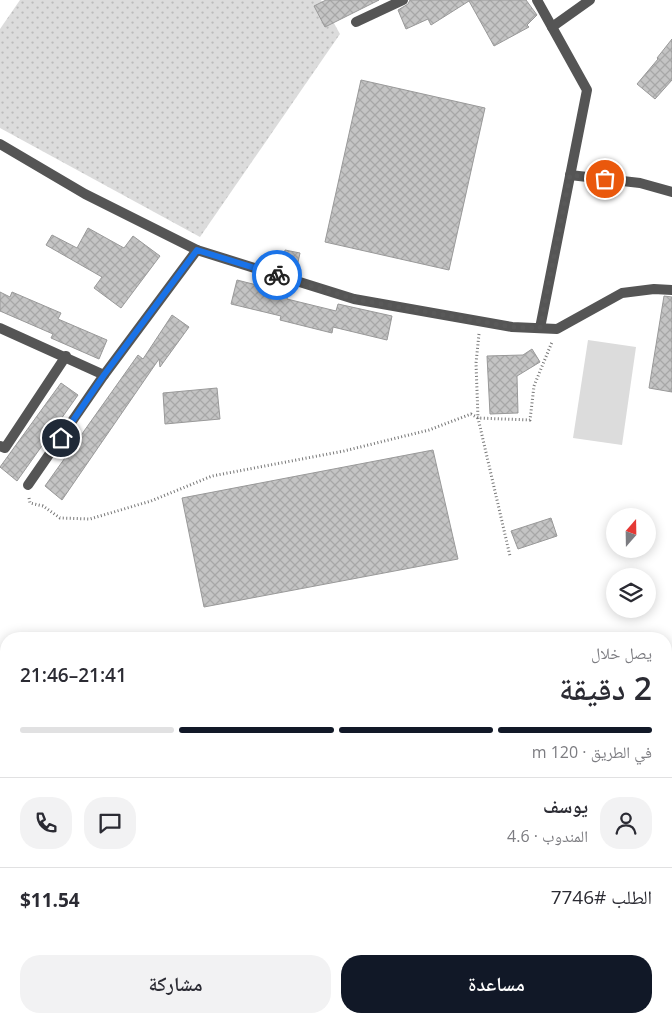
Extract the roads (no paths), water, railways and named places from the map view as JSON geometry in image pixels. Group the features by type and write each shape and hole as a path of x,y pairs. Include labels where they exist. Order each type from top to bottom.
{"street":[{"path":"356,22 403,0"},
{"path":"537,0 587,90 540,328"},
{"path":"552,27 590,0"},
{"path":"0,144 85,194 197,250 354,299 512,327 557,329 622,293 654,289 672,290"},
{"path":"570,175 640,183 672,192"},
{"path":"28,485 104,375 197,250"},
{"path":"0,328 66,356 104,375"},
{"path":"0,446 5,448 66,356"}]}
